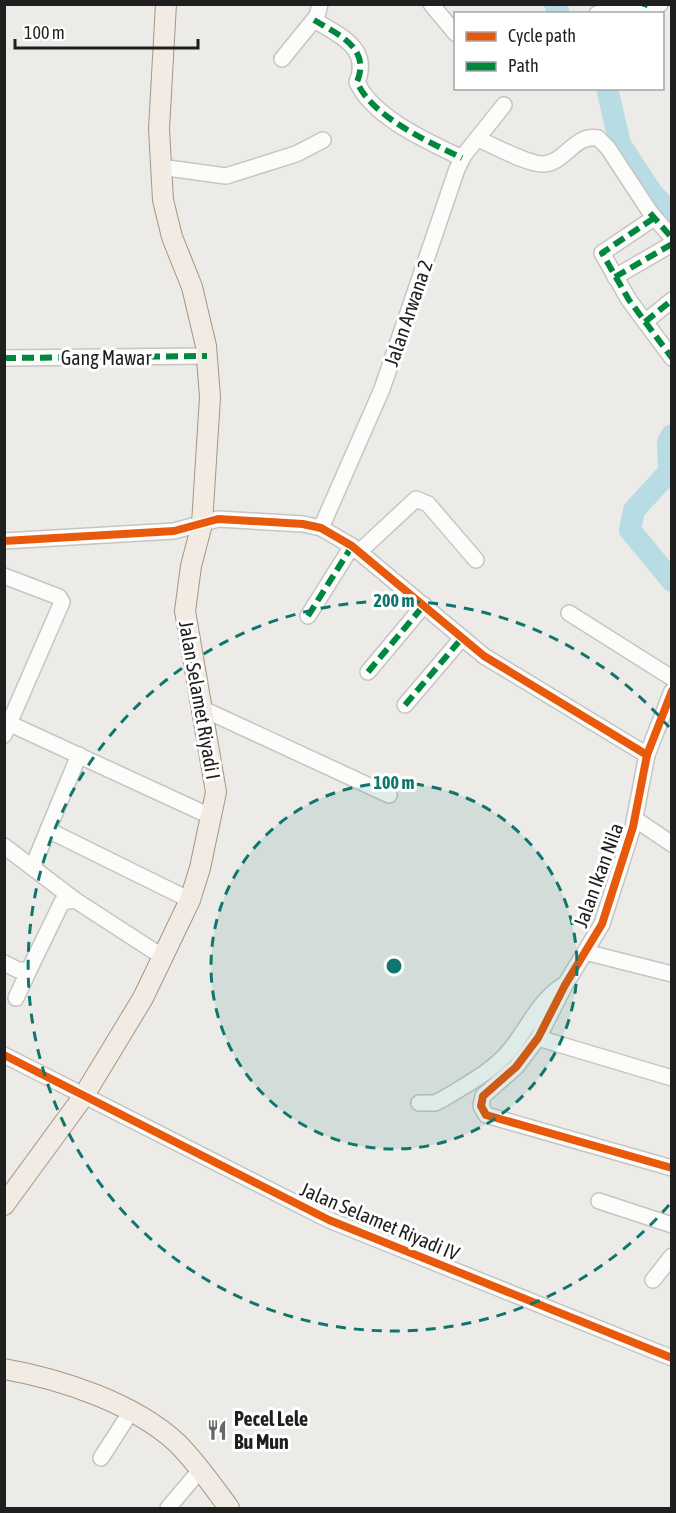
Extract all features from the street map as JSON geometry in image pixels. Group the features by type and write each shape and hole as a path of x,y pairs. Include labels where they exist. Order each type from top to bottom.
{"main road":[{"name":"Jalan Selamet Riyadi I","path":"4,1205 83,1096 142,998 190,900 212,817 216,792 215,774 185,611 191,566 202,524 210,421 207,356 192,287 172,237 163,200 159,129 166,4"},
{"path":"4,1369 38,1375 71,1386 130,1413 176,1442 201,1469 229,1509"}],"street":[{"path":"282,59 314,20 320,4"},
{"path":"431,4 454,30"},
{"path":"609,12 660,4"},
{"path":"314,20 353,44 360,60 361,72 357,82 362,93 375,106 397,123 462,158"},
{"name":"Jalan Arwana 2","path":"321,528 381,389 449,189 462,158 504,105"},
{"path":"477,139 540,164 553,163 583,139 598,138 608,148 654,218 672,238"},
{"path":"160,167 226,176 296,154 323,140"},
{"path":"654,218 602,253 615,277 672,358"},
{"path":"615,277 672,244"},
{"path":"645,322 672,300"},
{"name":"Gang Mawar","path":"4,358 207,356"},
{"path":"308,616 356,549 417,499 428,504 476,560"},
{"path":"4,541 174,531 218,519 303,524 321,528 356,549 462,638 513,674 647,754"},
{"path":"4,576 58,597 62,602 6,726 79,755 212,817"},
{"path":"368,672 424,606"},
{"path":"569,614 672,678"},
{"path":"405,705 462,638"},
{"name":"Jalan Ikan Nila","path":"672,691 669,709 647,754 635,819 602,924 565,985 538,1038 516,1067 483,1096 482,1111 486,1115 672,1168"},
{"path":"203,709 389,795"},
{"path":"33,866 79,755"},
{"path":"635,819 672,844"},
{"path":"48,830 190,900"},
{"path":"4,846 75,900 163,957"},
{"path":"16,998 62,902 75,900"},
{"path":"585,952 672,974"},
{"path":"4,963 18,970 29,970"},
{"path":"419,1103 443,1099 496,1064 509,1052 543,1002 565,985"},
{"path":"538,1038 672,1078"},
{"name":"Jalan Selamet Riyadi IV","path":"4,1055 329,1220 672,1358"},
{"path":"599,1201 672,1225"},
{"path":"653,1280 672,1256"},
{"path":"101,1458 130,1413"},
{"path":"168,1509 201,1469"}],"waterway":[{"path":"555,4 558,12"},
{"path":"607,90 620,144 652,193 672,215"},
{"path":"672,435 668,442 669,472 634,510 630,530 672,581"}],"marked path":[{"path":"314,20 342,37 356,51 360,60 357,82 364,95 375,106 403,127 462,158"},
{"path":"650,213 672,238"},
{"path":"654,218 602,253 629,300 672,358"},
{"path":"615,277 672,244"},
{"path":"645,322 672,300"},
{"path":"4,358 207,356"},
{"path":"308,616 352,546"},
{"path":"368,672 424,605"},
{"path":"405,705 462,638"}],"cycle path":[{"path":"4,541 174,531 218,519 303,524 321,528 352,546 484,656 647,755"},
{"path":"672,691 647,755 633,827 602,924 565,985 538,1038 516,1067 483,1096 481,1106 486,1115 672,1168"},
{"path":"4,1055 329,1220 672,1358"}],"place":[{"name":"Pecel Lele Bu Mun","path":"217,1430"}]}
